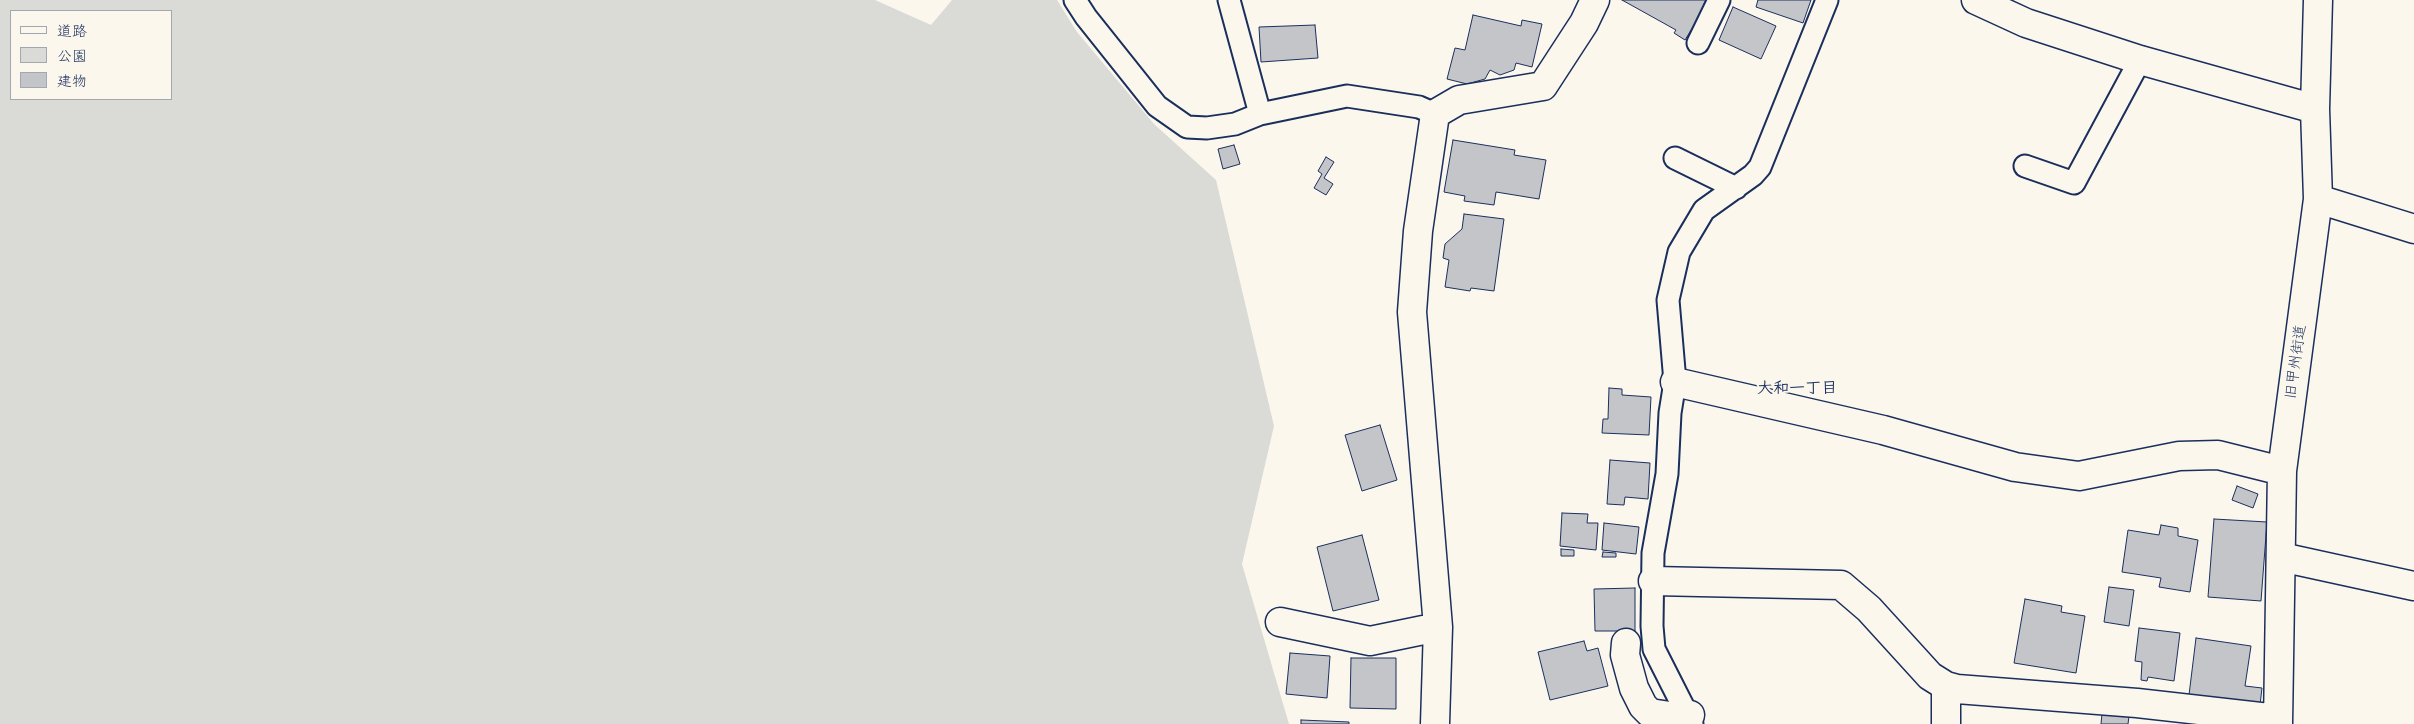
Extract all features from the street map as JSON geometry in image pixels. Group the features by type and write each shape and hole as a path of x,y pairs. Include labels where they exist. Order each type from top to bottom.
{"street":[{"path":"1435,724 1438,627 1412,312 1418,231 1435,114 1460,100 1543,86 1584,23 1595,0"},
{"path":"1976,0 2026,23 2140,60 2315,109"},
{"name":"旧甲州街道","path":"2278,721 2282,471 2318,199 2315,109 2318,0"},
{"path":"2318,199 2414,229"},
{"path":"1675,382 1883,430 2015,467 2079,476 2179,456 2218,455 2282,471"},
{"path":"2281,557 2414,586"},
{"path":"1653,580 1842,585 1869,609 1930,676 1946,686 1957,689 2136,703 2278,721"},
{"path":"1280,622 1370,642 1438,627"},
{"path":"1626,643 1625,654 1634,688 1643,706 1650,713 1691,720"},
{"path":"1946,686 1946,724"}],"lane":[{"path":"1074,0 1086,18 1157,106 1172,119 1187,127 1208,128 1235,124 1260,114 1347,96 1419,107 1435,114"},
{"path":"1230,0 1260,114"},
{"path":"1698,43 1719,0"},
{"path":"1691,720 1654,649 1652,626 1653,554 1666,474 1670,413 1675,382 1668,300 1679,252 1704,210 1753,175 1760,167 1827,0"},
{"path":"2025,166 2074,183 2140,60"},
{"path":"1675,158 1736,188"}],"green space":[{"path":"0,0 875,0 931,25 952,0 1057,0 1077,32 1154,124 1216,180 1274,426 1242,564 1289,724 0,724"}],"building":[{"path":"1622,0 1706,0 1704,4 1706,8 1695,28 1693,27 1685,40 1674,33 1676,30"},
{"path":"1758,0 1811,0 1803,23 1756,7"},
{"path":"1733,7 1776,26 1761,59 1719,40"},
{"path":"1473,15 1521,26 1522,20 1542,24 1532,67 1516,63 1514,70 1500,75 1490,70 1485,79 1467,84 1447,79 1455,48 1465,50"},
{"path":"1315,25 1318,58 1261,62 1259,27"},
{"path":"1453,140 1515,150 1514,155 1546,160 1539,199 1496,192 1494,205 1464,201 1465,196 1444,192"},
{"path":"1234,145 1240,164 1223,169 1218,149"},
{"path":"1326,157 1334,162 1324,178 1333,184 1326,195 1314,188 1322,174 1318,171"},
{"path":"1464,214 1504,219 1494,291 1471,288 1470,291 1445,287 1449,260 1443,258 1445,244 1462,229"},
{"path":"1609,388 1622,389 1622,395 1651,397 1649,435 1602,433 1603,419 1608,419"},
{"path":"1380,425 1397,480 1362,491 1345,435"},
{"path":"1610,460 1650,463 1648,499 1625,497 1624,505 1607,504"},
{"path":"2237,486 2258,494 2253,508 2232,500"},
{"path":"1562,513 1588,514 1587,523 1598,523 1596,550 1560,546"},
{"path":"2214,519 2267,522 2261,601 2208,597"},
{"path":"1604,523 1639,527 1636,554 1602,550"},
{"path":"2161,525 2178,528 2178,536 2198,540 2190,592 2159,587 2161,578 2122,572 2128,530 2159,535"},
{"path":"1362,535 1379,600 1333,611 1317,547"},
{"path":"1561,549 1574,550 1574,556 1561,556"},
{"path":"1603,552 1616,553 1616,557 1602,557"},
{"path":"2109,587 2134,590 2129,626 2104,622"},
{"path":"1635,588 1635,631 1595,631 1594,589"},
{"path":"2025,599 2062,606 2061,612 2085,616 2076,673 2014,663"},
{"path":"2139,628 2180,633 2174,681 2148,677 2147,681 2141,680 2142,662 2135,661"},
{"path":"2196,638 2251,646 2245,686 2262,688 2260,705 2189,695"},
{"path":"1584,641 1587,651 1598,648 1608,686 1550,700 1538,652"},
{"path":"1290,653 1330,656 1327,698 1286,694"},
{"path":"1351,658 1396,658 1396,709 1350,708"},
{"path":"2102,714 2129,716 2128,724 2101,724"},
{"path":"1301,720 1349,722 1349,724 1301,724"}],"district":[{"name":"大和一丁目","path":"1797,389"}]}
